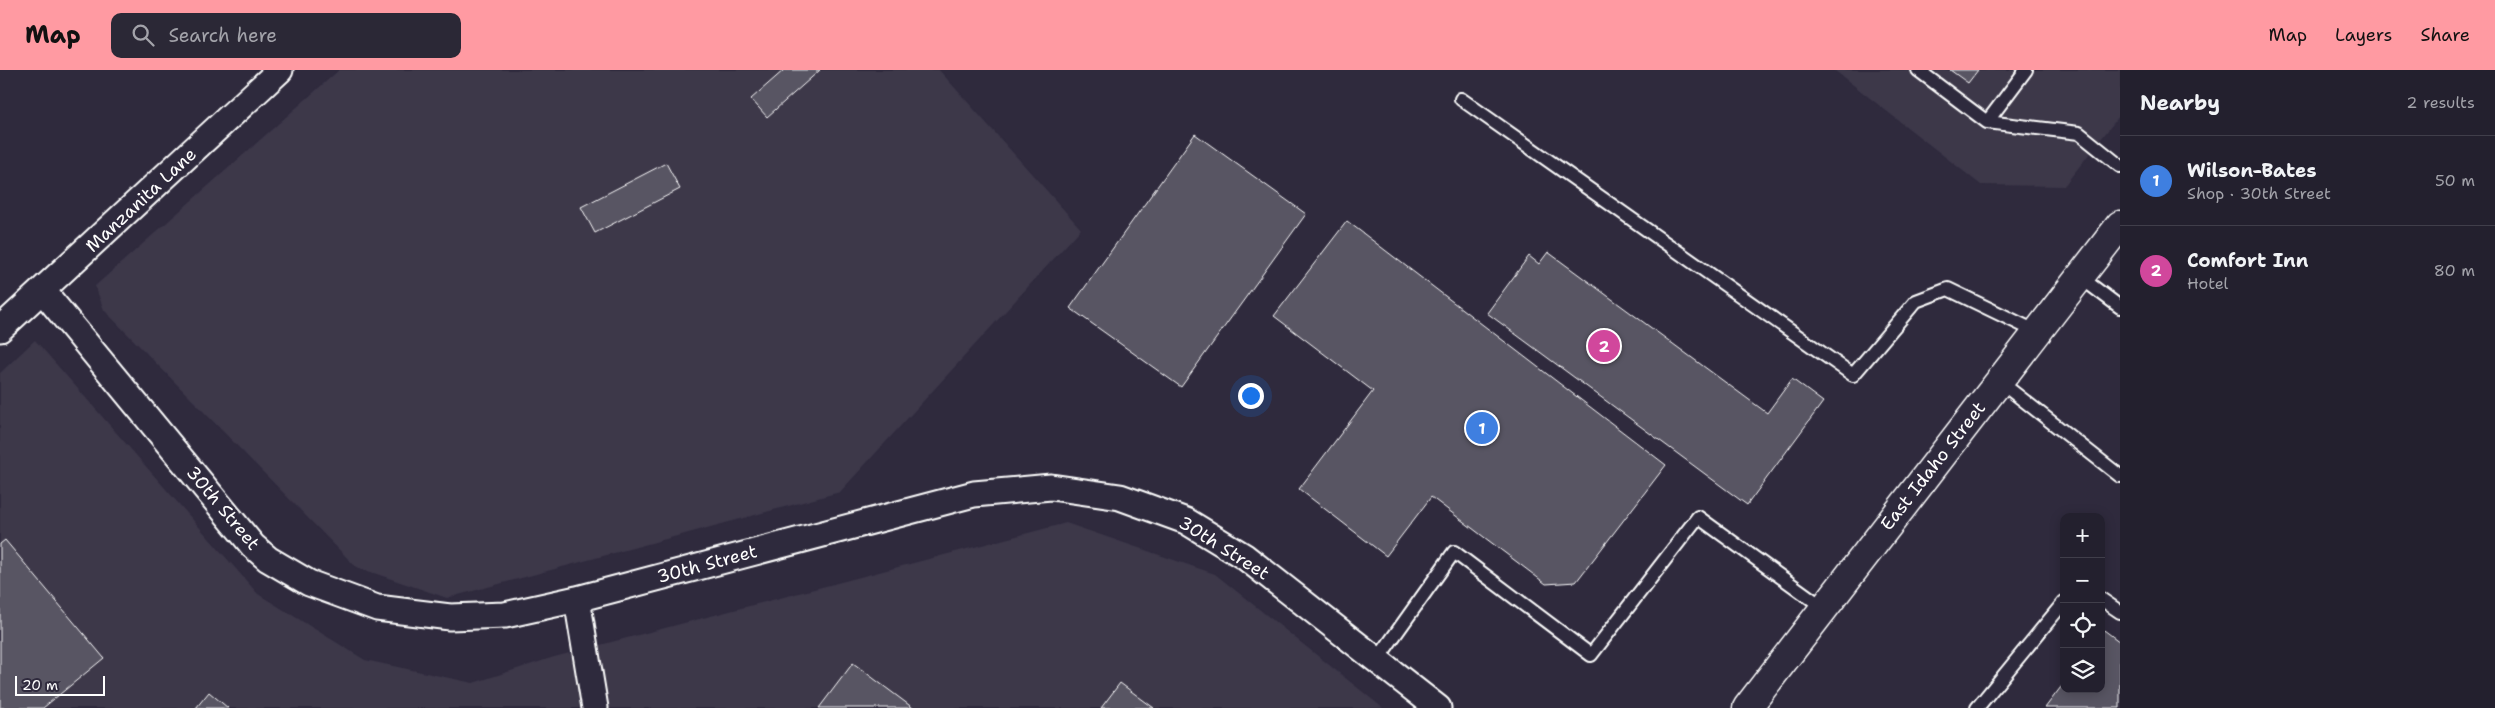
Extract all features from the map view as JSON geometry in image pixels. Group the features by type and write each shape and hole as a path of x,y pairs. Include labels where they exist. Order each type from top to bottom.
{"street":[{"name":"Manzanita Lane","path":"0,329 280,70"},
{"name":"East Idaho Street","path":"1747,708 2120,225"},
{"name":"30th Street","path":"43,291 253,546 268,559 309,583 377,608 450,617 505,614 577,599 974,494 1051,487 1120,496 1186,520 1245,557 1438,708"},
{"path":"577,599 595,708"}],"lane":[{"path":"1918,70 1987,122 2079,133 2120,166"},
{"path":"1987,122 2026,70"},
{"path":"1461,99 1853,375 1916,301 1948,289 2037,332"},
{"path":"2080,278 2120,307"},
{"path":"1999,381 2120,476"},
{"path":"1377,660 1454,552 1591,656 1698,517 1824,608"},
{"path":"1977,708 2063,603"},
{"path":"2105,603 2120,612"}],"shaded area":[{"path":"339,70 939,70 1081,229 840,492 447,598 356,567 104,310 95,286"},
{"path":"1834,70 2120,70 2120,115 2064,186 1981,185"},
{"path":"35,340 258,594 365,660 473,683 554,657 1066,523 1215,574 1383,708 0,708 0,373"}],"building":[{"path":"784,70 820,70 767,117 751,99"},
{"path":"1950,70 1978,70 1968,83"},
{"path":"1195,134 1306,214 1181,387 1070,308"},
{"path":"666,163 680,189 595,233 581,207"},
{"path":"1347,221 1666,465 1576,582 1546,584 1431,497 1386,556 1299,489 1373,391 1274,316"},
{"path":"1548,252 1767,413 1792,379 1823,402 1747,505 1487,313 1529,256 1539,264"},
{"path":"5,540 104,658 43,708 0,708 0,544"},
{"path":"2105,631 2120,642 2120,708 2045,708 2060,688 2060,693 2105,693"},
{"path":"853,663 913,708 819,708"},
{"path":"1120,683 1154,708 1101,708"},
{"path":"209,692 228,708 196,708"}],"place":[{"name":"Comfort Inn","path":"1604,346"},
{"name":"Wilson-Bates","path":"1482,428"}]}
